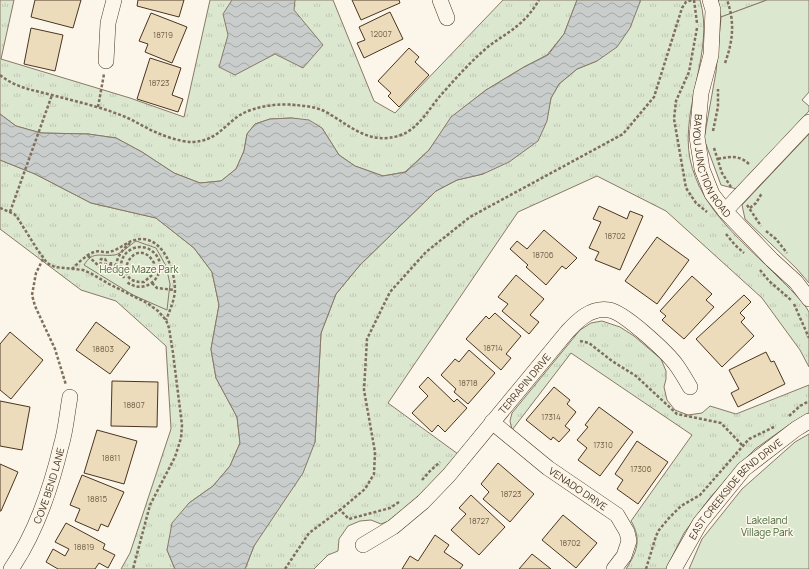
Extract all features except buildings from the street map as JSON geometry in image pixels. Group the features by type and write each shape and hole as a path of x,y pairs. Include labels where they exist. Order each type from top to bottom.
{"street":[{"path":"106,61 108,23 114,0"},
{"path":"440,0 447,18"},
{"name":"BAYOU JUNCTION ROAD","path":"710,0 713,10 711,54 701,93 697,137 702,169 712,194 725,211 772,260 796,282 809,299"},
{"path":"725,211 809,122"},
{"name":"TERRAPIN DRIVE","path":"363,545 394,527 423,502 449,475 571,327 586,314 609,310 627,320 663,350 677,366 690,387"},
{"name":"COVE BEND LANE","path":"11,569 29,538 46,496 62,445 70,397"},
{"name":"EAST CREEKSIDE BEND DRIVE","path":"674,569 700,523 744,469 796,429 809,421"},
{"name":"VENADO DRIVE","path":"492,422 548,468 617,515 627,532 629,541 624,556 614,569"}],"path":[{"path":"0,75 16,86 98,107 131,119 148,129 163,135 192,142 216,136 241,115 251,110 293,104 309,106 324,112 365,136 377,138 395,137 409,132 467,66 498,39 516,27 531,13 539,0"},
{"path":"285,569 309,533 365,489 374,474 375,452 364,390 367,339 390,292 426,252 470,217 623,134 654,97 682,8 686,2 692,0"},
{"path":"723,68 733,36 733,20 727,0"},
{"path":"98,107 106,61"},
{"path":"712,136 718,107 718,85"},
{"path":"10,212 52,95"},
{"path":"713,144 722,173 727,183 750,208 760,225 776,239 789,256"},
{"path":"718,160 730,156 742,158 759,175"},
{"path":"0,208 14,214 20,220 43,259 55,267 83,270 92,274 147,303 158,311 166,320 171,336 182,425 181,438 175,457 150,505 133,569"},
{"path":"72,269 95,252 110,252 133,240 140,239 151,241 159,246 165,254 173,276 175,290 173,302 166,320"},
{"path":"121,271 116,271 119,254 133,240"},
{"path":"127,274 123,277 121,271 122,260 128,252 136,247 143,247 151,251 158,259 160,272 152,283 140,287 131,285 127,282"},
{"path":"148,255 151,251"},
{"path":"128,252 132,256"},
{"path":"139,253 148,255 154,263 152,274 144,282 134,280 127,274 127,261 132,256 139,253"},
{"path":"88,256 100,266"},
{"path":"100,266 100,262 103,258 106,260 105,270 111,272 111,263"},
{"path":"43,259 36,273 32,295 35,306 55,349 70,397"},
{"path":"100,266 111,263 116,266"},
{"path":"131,285 134,280"},
{"path":"152,283 158,288 175,290"},
{"path":"580,341 589,343 612,361 636,376 677,414 721,423 743,446"},
{"path":"421,482 430,471 442,461"},
{"path":"340,510 349,519 390,508 401,501"}],"green space":[{"path":"0,0 14,0 1,59 130,98 184,117 210,0 333,0 374,101 395,113 503,0 577,0 564,34 547,55 486,90 452,117 429,150 405,172 383,176 355,166 339,155 322,128 292,118 270,119 255,124 247,134 244,151 236,169 221,181 200,183 174,173 142,152 116,138 88,134 41,133 16,126 0,114"},
{"path":"640,0 700,0 703,19 703,39 701,59 689,120 688,140 690,159 696,178 714,210 738,238 795,294 809,312 809,367 800,350 762,298 666,211 597,176 518,212 388,403 458,454 419,498 391,520 381,524 371,520 360,521 348,526 339,539 338,551 328,555 314,569 245,569 254,546 315,442 321,333 336,294 360,265 436,191 457,180 483,174 546,121 551,98 559,84 577,69 597,61"},
{"path":"718,0 767,0 721,17"},
{"path":"767,0 809,0 809,92 802,100 809,106 809,111 737,189 721,185 704,139 716,72 721,17"},
{"path":"809,134 809,283 796,268 745,219 742,205"},
{"path":"0,160 35,174 91,203 156,218 194,248 212,272 219,305 211,349 216,378 237,417 240,443 230,466 213,486 189,503 167,550 175,569 121,569 130,553 171,429 166,346 116,301 81,290 0,229"},
{"name":"Hedge Maze Park","path":"136,241 156,248 166,266 170,284 167,310 133,295 84,265 91,257 98,255 118,254"},
{"path":"602,321 620,327 634,336 661,359 666,371 664,387 667,400 675,410 688,415 702,413 710,406 736,414 809,385 809,413 793,422 755,449 730,475 709,499 684,533 666,569 626,569 633,557 637,545 636,534 631,521 692,435 571,353 512,430 510,421 512,413 580,330 591,323"},
{"name":"Lakeland Village Park","path":"809,434 809,569 689,569 702,539 742,489 795,442"}],"water":[{"path":"232,0 295,0 294,10 323,45 303,68 275,54 235,75 219,67 228,35 223,14"},
{"path":"577,0 640,0 640,2 630,28 617,47 597,61 577,69 559,84 551,98 547,121 538,141 509,162 483,174 457,180 436,191 360,265 336,294 321,333 315,442 303,473 254,546 245,569 175,569 167,550 172,523 189,503 213,486 230,466 240,443 237,417 216,378 211,349 219,305 212,272 194,248 156,218 91,203 35,174 0,160 0,114 16,126 41,133 88,134 116,138 142,152 174,173 200,183 221,181 236,169 244,151 247,134 255,124 270,119 292,118 309,120 322,128 339,155 355,166 383,176 406,172 429,150 451,117 486,90 524,67 548,55 564,34"}]}
